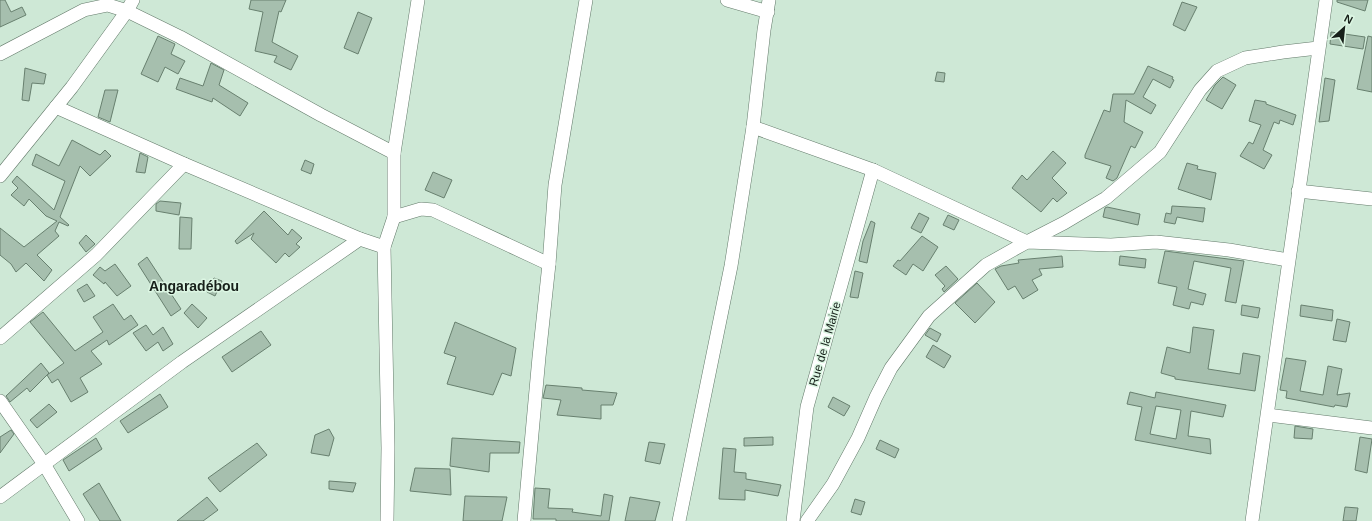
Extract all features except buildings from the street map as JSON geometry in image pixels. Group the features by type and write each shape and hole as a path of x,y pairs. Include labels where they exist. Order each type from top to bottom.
{"street":[{"path":"387,521 388,448 384,247 394,217 394,153 418,0"},
{"path":"524,521 538,357 549,264 555,185 586,0"},
{"path":"679,521 732,266 753,127 768,6 727,0"},
{"path":"1252,521 1326,0"},
{"path":"0,54 84,10 108,5 130,5 180,37 321,115 394,153"},
{"path":"1,171 72,87 130,5"},
{"path":"807,521 833,484 858,438 876,397 891,368 929,316 986,265 1064,223 1106,198 1160,152 1200,90 1217,71 1245,58 1318,48"},
{"path":"56,107 184,164 360,239 384,247"},
{"path":"753,127 873,170 1027,242 1111,245 1156,242 1229,250 1288,260"},
{"path":"0,338 96,255 184,164"},
{"name":"Rue de la Mairie","path":"793,521 807,407 873,170"},
{"path":"1298,191 1372,200"},
{"path":"394,217 420,209 433,210 549,264"},
{"path":"0,497 182,362 360,239"},
{"path":"0,400 44,464 78,521"},
{"path":"1268,416 1372,428"}],"district":[{"name":"Angaradébou","path":"194,286"}]}
